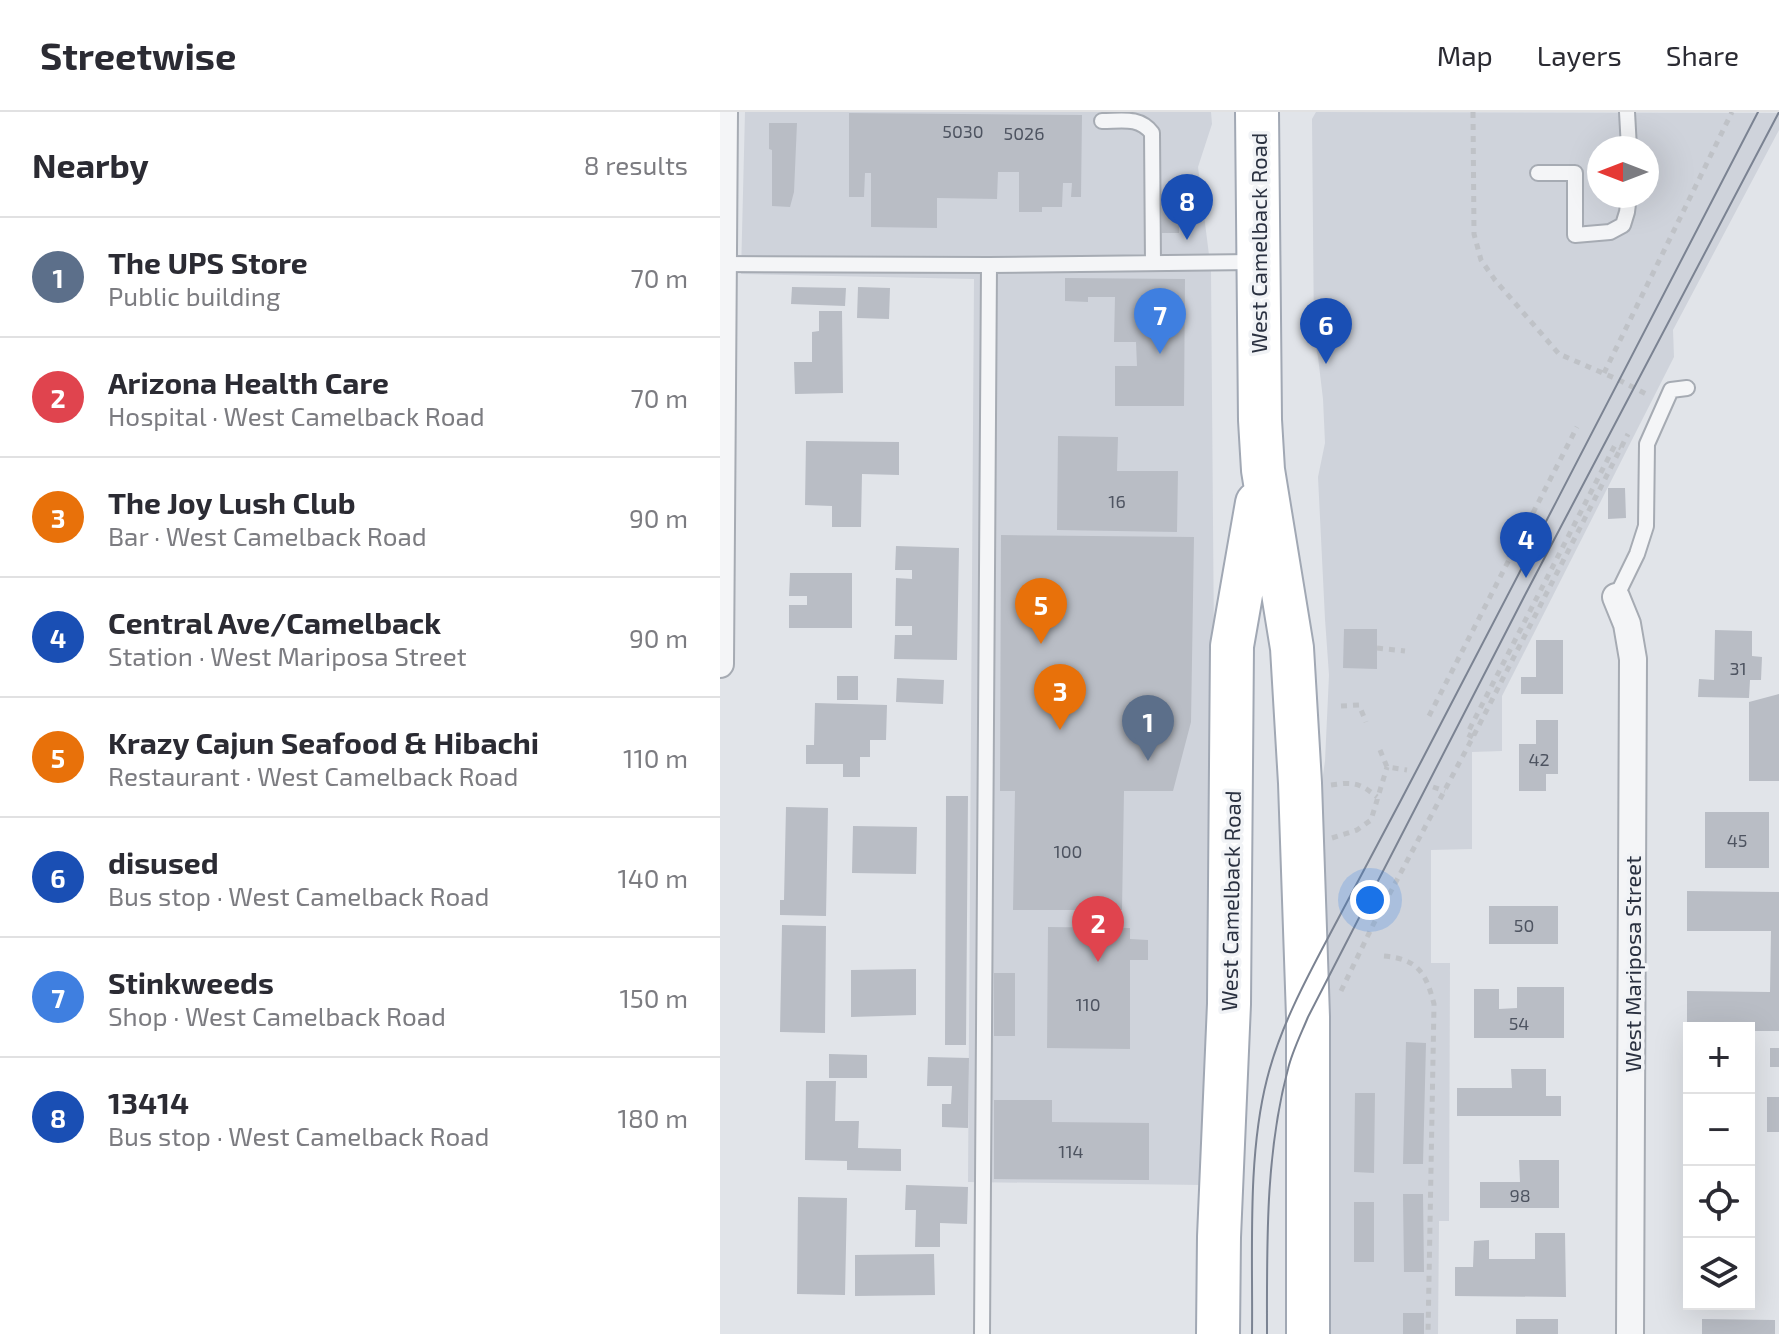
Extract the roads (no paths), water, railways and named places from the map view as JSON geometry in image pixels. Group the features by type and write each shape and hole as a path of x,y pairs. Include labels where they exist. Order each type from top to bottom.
{"main road":[{"name":"West Camelback Road","path":"1257,112 1259,405 1263,470 1313,784 1308,1017 1308,1334"},
{"name":"West Camelback Road","path":"1218,1334 1229,1004 1232,646 1263,470"},
{"path":"1233,688 1256,699 1264,708 1313,784"}],"street":[{"path":"720,664 724,112"},
{"name":"West Mariposa Street","path":"1616,597 1627,624 1634,675 1630,1334"}],"lane":[{"path":"1627,112 1628,136"},
{"path":"1102,121 1142,123 1152,133 1153,263"},
{"path":"1538,173 1575,173 1575,235 1610,232 1623,225 1628,208"},
{"path":"721,264 1258,262"},
{"path":"982,1334 989,265"},
{"path":"1616,597 1637,554 1646,526 1647,444 1671,390 1687,388"}],"tram line":[{"path":"1252,1334 1252,1205 1256,1140 1267,1079 1288,1017 1758,112"},
{"path":"1267,1334 1271,1167 1280,1101 1297,1043 1525,595 1779,112"}],"place":[{"name":"13414","path":"1187,240"},
{"name":"Stinkweeds","path":"1160,354"},
{"name":"disused","path":"1326,364"},
{"name":"Central Ave/Camelback","path":"1526,578"},
{"name":"Krazy Cajun Seafood & Hibachi","path":"1041,644"},
{"name":"The Joy Lush Club","path":"1060,730"},
{"name":"The UPS Store","path":"1148,761"},
{"name":"Arizona Health Care","path":"1098,962"}]}
